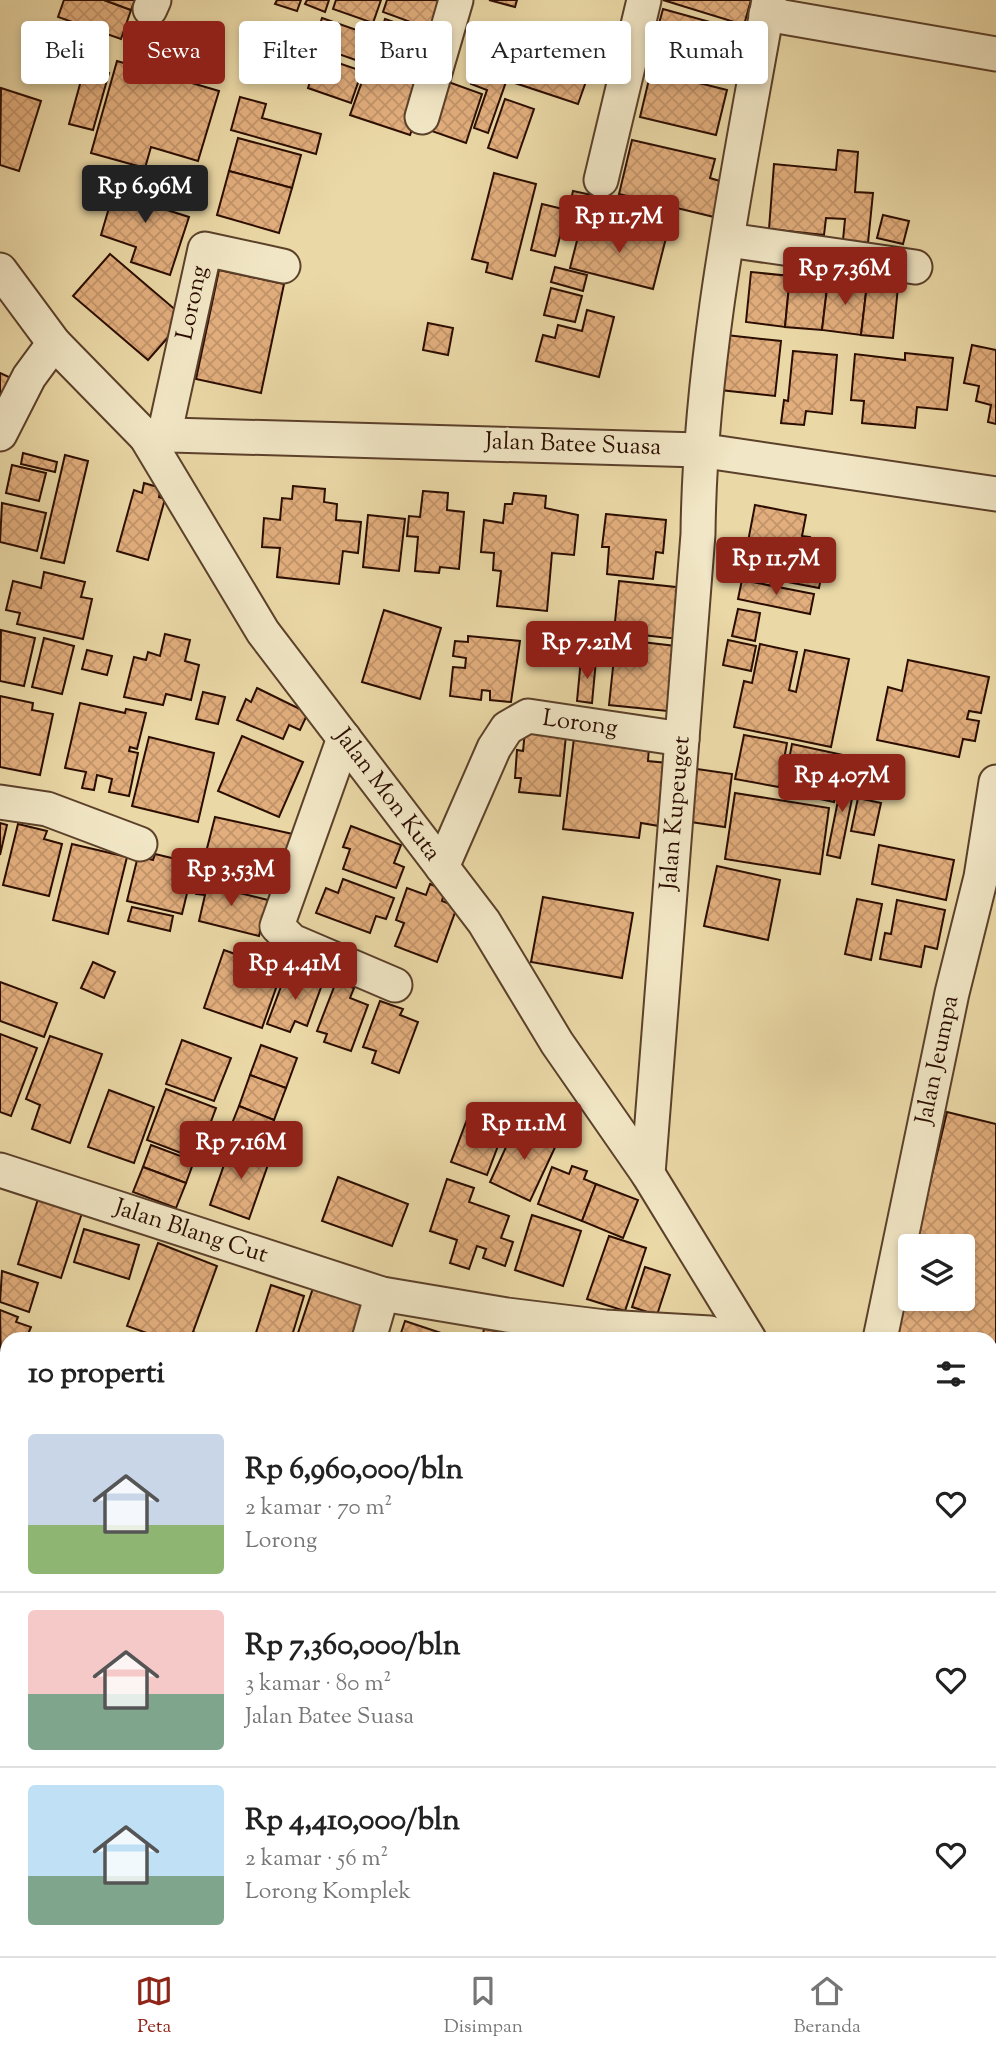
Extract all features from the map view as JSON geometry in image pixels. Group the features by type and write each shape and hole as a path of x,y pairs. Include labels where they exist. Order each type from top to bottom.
{"street":[{"path":"422,117 456,0"},
{"path":"601,180 645,0"},
{"path":"768,7 996,54"},
{"name":"Jalan Kupeuget","path":"648,1174 698,534 699,450 728,240 768,7"},
{"path":"728,240 915,267"},
{"name":"Lorong","path":"155,436 205,248 283,266"},
{"name":"Jalan Mon Kuta","path":"0,270 54,343 155,436 263,632 484,922 557,1043 648,1174 726,1332"},
{"path":"0,434 29,377 54,343"},
{"name":"Jalan Batee Suasa","path":"155,436 535,443 699,450 996,494"},
{"name":"Lorong","path":"442,867 494,748 507,728 528,716 682,739"},
{"path":"344,738 277,926 292,941 395,985"},
{"name":"Jalan Jeumpa","path":"881,1332 952,993 988,878 996,782"},
{"path":"0,802 47,809 140,844"},
{"name":"Jalan Blang Cut","path":"0,1170 382,1294 507,1315 605,1327 726,1332"},
{"path":"371,1332 382,1294"}],"building":[{"path":"64,0 104,0 131,10 127,21 123,21 121,39 109,35 109,21 69,21 58,17"},
{"path":"104,0 135,0 131,10"},
{"path":"277,0 301,0 297,11 275,4"},
{"path":"307,0 329,0 325,12 305,4"},
{"path":"336,0 381,0 374,21 333,9"},
{"path":"387,0 446,0 439,21 408,21 383,12"},
{"path":"489,0 517,0 515,7"},
{"path":"663,0 751,0 745,21 731,21"},
{"path":"663,9 706,21 660,21"},
{"path":"341,25 355,29 355,60 341,55"},
{"path":"117,61 123,63 123,84 195,84 219,91 198,161 151,147 145,168 91,153"},
{"path":"341,64 355,69 355,84 358,84 351,103 308,88 309,84 341,84"},
{"path":"452,83 482,94 466,143 423,128 438,84"},
{"path":"80,84 106,84 93,130 69,124"},
{"path":"361,84 429,84 410,135 350,115"},
{"path":"471,84 505,84 488,133 474,128 487,90"},
{"path":"518,84 585,84 578,104"},
{"path":"648,84 703,84 727,90 716,135 640,117"},
{"path":"1,88 41,101 19,171 0,165"},
{"path":"240,97 266,104 262,118 321,134 316,154 231,130"},
{"path":"505,99 534,109 517,158 488,148"},
{"path":"238,138 301,155 292,188 229,171"},
{"path":"632,140 715,159 710,178 723,182 714,217 619,194"},
{"path":"838,150 858,152 855,192 873,193 868,243 843,240 845,219 826,218 824,235 769,229 774,164 836,170"},
{"path":"229,171 292,188 279,233 217,215"},
{"path":"494,173 536,184 512,279 486,272 488,263 472,259"},
{"path":"118,177 169,193 164,209 189,217 170,275 131,262 136,247 101,235"},
{"path":"573,191 629,203 624,225 568,214"},
{"path":"542,204 567,210 555,256 531,250"},
{"path":"883,215 909,221 903,244 877,238"},
{"path":"581,225 622,235 624,227 666,238 653,289 570,268"},
{"path":"110,254 185,318 148,360 73,296"},
{"path":"555,267 587,275 583,291 551,282"},
{"path":"219,270 284,284 261,393 196,379"},
{"path":"751,272 790,276 785,327 746,322"},
{"path":"790,276 828,280 822,330 785,327"},
{"path":"828,280 867,284 861,335 822,330"},
{"path":"867,284 898,287 893,338 861,335"},
{"path":"551,288 582,296 575,322 544,315"},
{"path":"587,310 614,317 599,377 536,361 543,335 555,338 558,325 582,331"},
{"path":"428,323 453,328 448,355 423,350"},
{"path":"726,335 781,341 775,396 720,390"},
{"path":"972,345 996,350 996,424 988,422 991,405 976,401 979,386 964,383"},
{"path":"793,351 837,355 832,414 806,411 804,425 781,423 784,400 788,401"},
{"path":"905,353 953,358 947,410 917,407 915,428 862,423 864,401 851,400 855,354 905,360"},
{"path":"0,373 11,378 0,404"},
{"path":"23,453 57,462 55,472 21,464"},
{"path":"65,455 88,461 64,563 41,558"},
{"path":"12,465 46,473 39,501 6,493"},
{"path":"144,483 161,488 159,497 165,499 148,560 117,551 134,490 142,493"},
{"path":"293,486 325,489 324,502 337,504 336,520 361,522 358,553 343,551 339,584 277,577 280,548 262,547 264,518 280,520 282,498 292,499"},
{"path":"423,491 448,493 447,510 464,512 459,569 440,567 439,573 415,571 418,537 407,536 409,516 420,517"},
{"path":"514,493 546,496 545,508 578,515 574,555 552,553 547,611 497,606 501,571 493,570 494,553 481,552 484,520 503,523 505,504 512,504"},
{"path":"2,503 46,513 37,551 0,542"},
{"path":"755,505 806,515 802,536 810,537 807,553 825,557 819,588 742,573"},
{"path":"606,514 666,520 663,553 656,552 653,579 607,574 609,547 602,547"},
{"path":"368,515 405,519 399,571 363,567"},
{"path":"44,572 85,582 81,597 92,599 83,639 17,624 20,613 6,610 13,581 41,588"},
{"path":"742,580 814,594 810,614 738,599"},
{"path":"619,581 685,588 679,639 614,632"},
{"path":"738,609 760,613 755,641 732,636"},
{"path":"384,610 441,628 420,699 362,682"},
{"path":"1,630 35,638 24,686 0,681"},
{"path":"165,634 190,640 185,661 199,665 191,700 166,694 163,705 124,697 134,657 146,660 148,652 160,656"},
{"path":"468,636 520,641 511,702 490,700 490,691 482,690 481,700 450,696 453,667 465,668 466,658 453,656 455,641 468,642"},
{"path":"44,638 74,646 62,694 32,687"},
{"path":"616,639 684,647 677,712 609,705"},
{"path":"728,640 756,646 751,671 723,665"},
{"path":"760,644 797,652 789,690 796,692 805,650 849,659 831,747 734,727 744,681 752,683"},
{"path":"87,650 112,656 107,675 82,669"},
{"path":"581,659 596,660 592,703 577,701"},
{"path":"908,660 989,677 981,713 969,711 967,719 979,721 975,741 963,739 959,757 877,740 888,687 902,691"},
{"path":"257,688 308,713 300,730 289,725 283,739 237,720 246,699 251,702"},
{"path":"203,692 225,697 218,724 196,719"},
{"path":"0,696 33,703 32,710 53,714 40,775 0,767"},
{"path":"80,703 125,713 126,709 146,713 137,749 130,747 129,751 138,753 129,796 109,792 112,779 97,775 94,790 82,788 86,772 65,768"},
{"path":"525,731 566,735 560,796 519,792 521,778 515,778 517,750 523,751"},
{"path":"744,735 787,743 779,787 735,779"},
{"path":"242,736 303,762 279,817 218,791"},
{"path":"149,737 214,753 198,822 132,806"},
{"path":"574,738 649,747 648,761 667,763 659,826 641,823 639,838 563,829"},
{"path":"792,744 843,755 834,802 783,791"},
{"path":"697,769 732,774 725,827 690,822"},
{"path":"844,771 857,774 840,858 827,855"},
{"path":"735,793 829,808 820,874 725,859"},
{"path":"858,798 881,803 874,835 851,831"},
{"path":"215,817 293,834 278,894 240,885 241,878 202,868"},
{"path":"0,823 7,825 0,855"},
{"path":"18,824 47,831 44,839 62,844 49,896 3,885"},
{"path":"351,826 401,845 394,863 404,867 396,888 343,869 350,849 343,847"},
{"path":"72,844 127,857 108,934 53,920"},
{"path":"879,845 954,860 946,900 872,884"},
{"path":"155,854 176,859 175,865 181,867 177,882 189,885 182,914 127,901 138,856 153,860"},
{"path":"717,866 780,880 768,940 704,926"},
{"path":"200,875 221,880 219,888 268,900 259,936 199,921 205,895 196,894"},
{"path":"343,879 394,898 386,919 376,916 370,933 316,913 326,888 338,893"},
{"path":"430,884 445,890 442,901 457,907 437,962 395,946 404,923 396,920 407,888 426,895"},
{"path":"543,897 633,913 622,978 531,962"},
{"path":"857,899 882,904 871,960 845,954"},
{"path":"897,900 945,910 937,949 925,946 921,967 880,959 885,933 891,934"},
{"path":"132,907 173,916 170,931 128,921"},
{"path":"224,950 282,971 262,1028 204,1008"},
{"path":"93,962 115,972 104,998 81,988"},
{"path":"304,972 324,979 307,1026 295,1021 290,1032 267,1024 285,976 300,982"},
{"path":"0,982 57,1003 44,1037 0,1021"},
{"path":"336,982 354,988 350,998 368,1005 351,1051 324,1042 327,1034 317,1031"},
{"path":"380,1001 403,1009 400,1015 418,1022 399,1073 372,1063 376,1051 363,1047"},
{"path":"0,1034 37,1048 11,1116 0,1112"},
{"path":"50,1036 102,1054 70,1143 32,1129 40,1105 26,1099"},
{"path":"182,1040 231,1058 214,1101 166,1084"},
{"path":"261,1045 297,1058 286,1088 250,1075"},
{"path":"250,1075 286,1088 274,1120 239,1106"},
{"path":"166,1089 216,1108 197,1159 147,1140"},
{"path":"109,1090 154,1107 134,1163 88,1147"},
{"path":"239,1106 274,1120 263,1149 227,1136"},
{"path":"471,1109 507,1122 487,1175 451,1162"},
{"path":"947,1112 996,1124 996,1332 893,1332 899,1311 975,1311 975,1234 918,1234"},
{"path":"517,1123 558,1141 530,1201 490,1182"},
{"path":"232,1142 271,1156 249,1219 210,1205"},
{"path":"151,1145 194,1161 186,1183 143,1167"},
{"path":"572,1166 587,1171 584,1179 596,1184 582,1221 538,1204 552,1167 569,1174"},
{"path":"143,1167 186,1183 176,1208 133,1192"},
{"path":"338,1177 408,1204 392,1246 322,1221"},
{"path":"447,1179 474,1188 469,1202 509,1216 501,1238 513,1242 505,1266 483,1258 486,1249 477,1246 469,1269 450,1263 457,1240 430,1231"},
{"path":"596,1184 638,1200 623,1238 582,1221"},
{"path":"38,1199 82,1213 61,1278 18,1264"},
{"path":"532,1215 581,1231 563,1286 515,1270"},
{"path":"84,1229 139,1245 129,1279 74,1262"},
{"path":"609,1236 646,1248 625,1311 587,1299"},
{"path":"158,1243 217,1266 193,1332 144,1332 127,1326"},
{"path":"645,1267 670,1275 657,1315 632,1307"},
{"path":"2,1271 38,1283 29,1312 0,1302"},
{"path":"271,1285 304,1296 293,1332 256,1332"},
{"path":"313,1288 369,1306 361,1332 298,1332"},
{"path":"0,1310 18,1317 16,1322 31,1327 29,1332 0,1332"},
{"path":"405,1321 438,1332 401,1332"}]}
